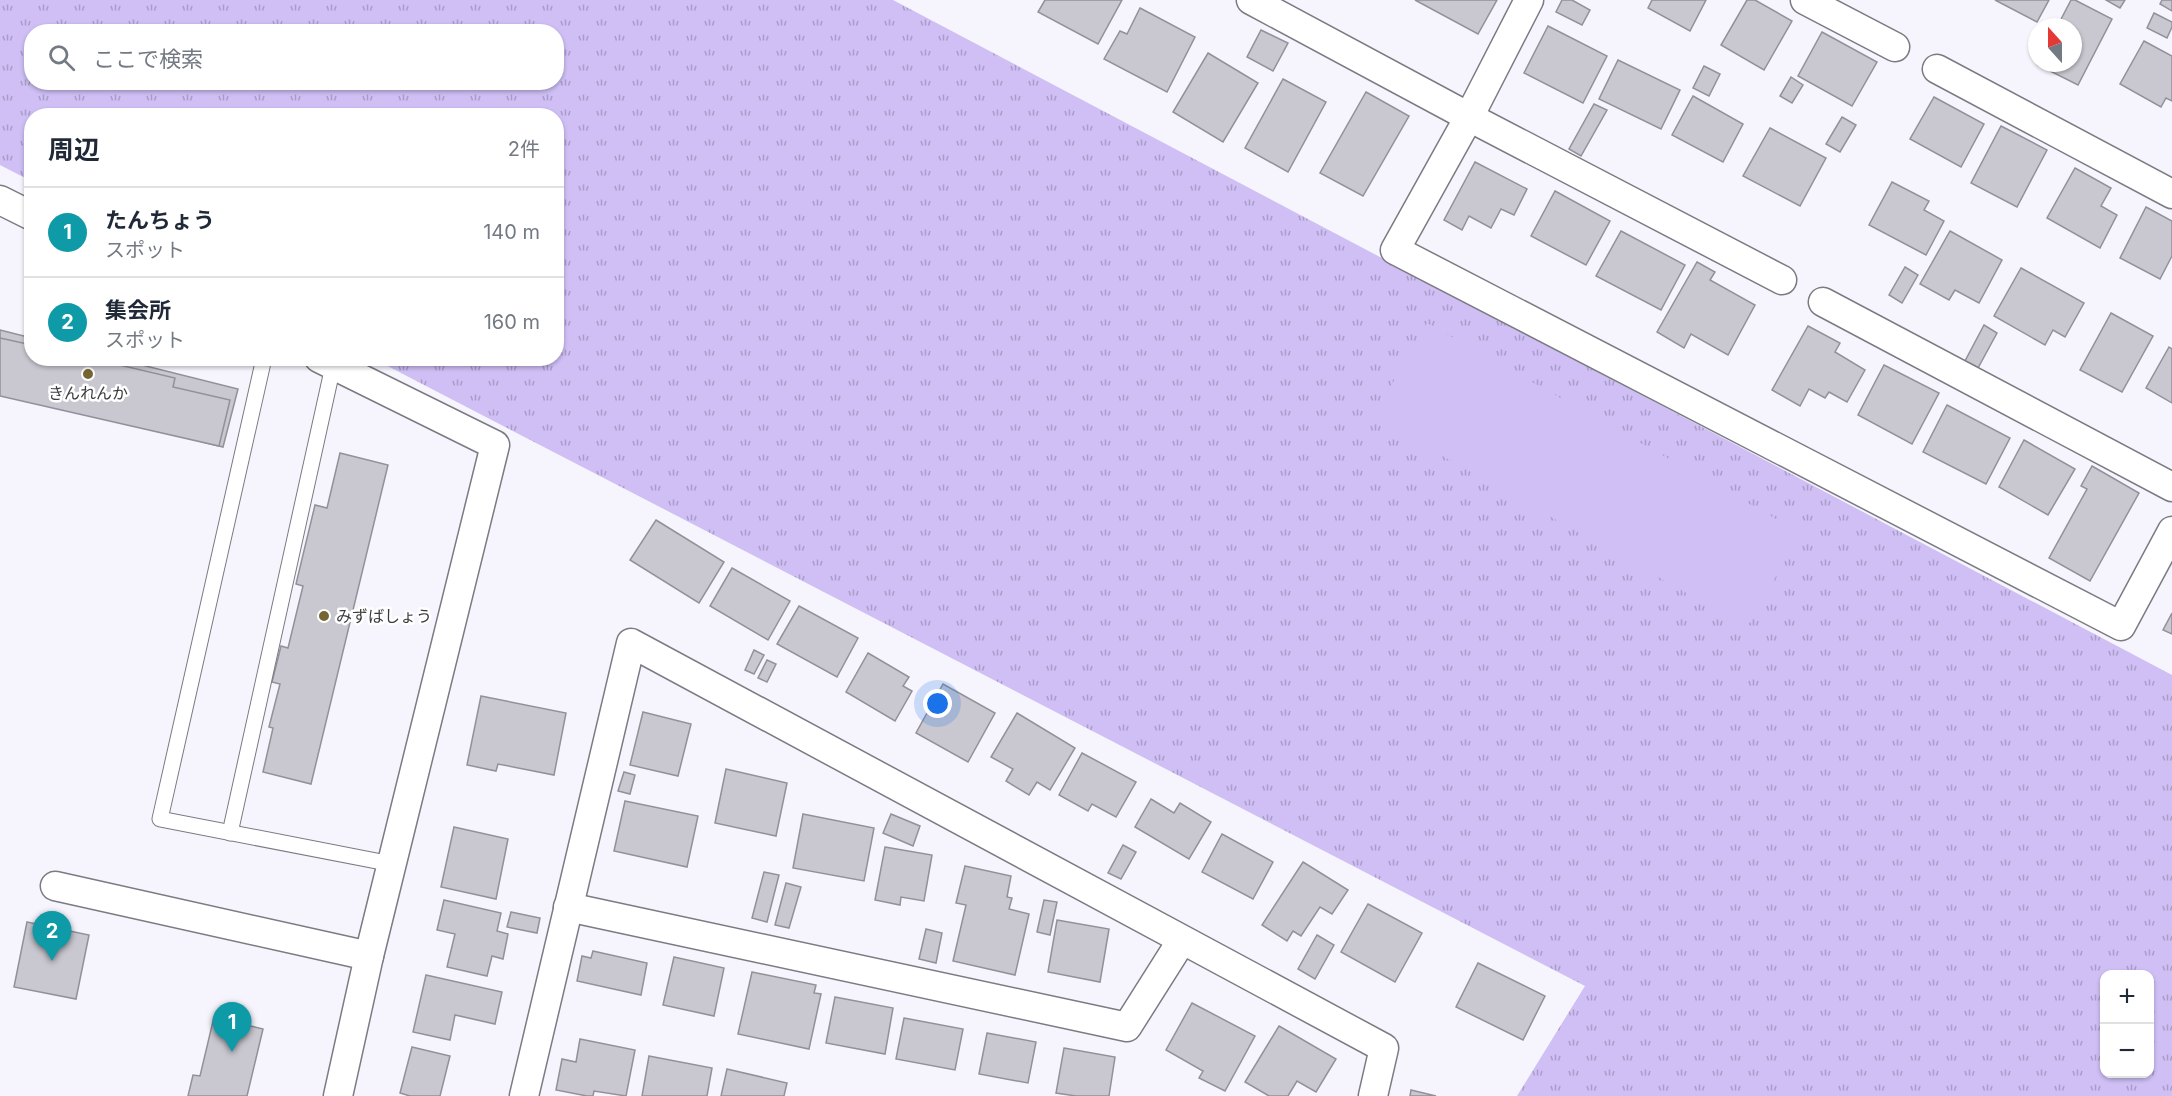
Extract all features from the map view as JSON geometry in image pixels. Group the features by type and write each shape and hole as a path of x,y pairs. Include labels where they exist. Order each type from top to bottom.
{"street":[{"path":"1251,0 1468,117 1782,280"},
{"path":"1528,0 1468,117 1395,250 2121,626 2172,531"},
{"path":"1805,0 1895,47"},
{"path":"1937,69 2172,194"},
{"path":"2,203 24,213"},
{"path":"1823,302 2172,487"},
{"path":"334,366 495,445 369,956 338,1096"},
{"path":"524,1096 631,643 1384,1048 1373,1096"},
{"path":"55,886 369,956"},
{"path":"568,907 1127,1027 1182,940"}],"lane":[{"path":"262,366 160,819 392,864"},
{"path":"230,833 325,366"}],"green space":[{"path":"0,0 893,0 2172,675 2172,1096 1517,1096 1585,986 388,366 564,366 564,108 24,108 24,177 0,165"},
{"path":"1427,323 1801,533 1747,627 1373,417"}],"building":[{"path":"1045,0 1122,0 1098,44 1038,12"},
{"path":"1415,0 1497,0 1478,34"},
{"path":"1562,0 1572,0 1590,10 1582,25 1556,12"},
{"path":"1652,0 1706,0 1690,31 1648,8"},
{"path":"1747,0 1755,0 1792,21 1764,70 1721,45"},
{"path":"1995,0 2049,0 2039,18 2029,18"},
{"path":"2071,0 2075,0 2112,19 2078,85 2052,72 2082,72 2082,18 2062,18"},
{"path":"2106,0 2125,0 2120,8"},
{"path":"2162,0 2172,0 2172,11 2160,4"},
{"path":"1140,8 1195,37 1167,92 1104,59 1120,31 1127,34"},
{"path":"2154,13 2172,22 2167,38 2147,28"},
{"path":"1548,26 1607,56 1583,103 1524,73"},
{"path":"1261,30 1288,43 1273,71 1247,57"},
{"path":"1822,32 1877,62 1852,106 1798,76"},
{"path":"2144,41 2172,56 2172,101 2166,98 2161,107 2120,84"},
{"path":"1208,53 1258,83 1223,142 1173,112"},
{"path":"1618,60 1680,90 1661,129 1599,99"},
{"path":"1704,66 1720,74 1709,96 1693,88"},
{"path":"1791,77 1803,85 1792,103 1780,96"},
{"path":"1283,79 1326,102 1288,172 1245,148"},
{"path":"1366,92 1409,116 1363,196 1320,173"},
{"path":"1693,96 1743,124 1723,162 1672,135"},
{"path":"1934,97 1984,124 1961,167 1910,139"},
{"path":"1594,104 1607,110 1581,156 1569,149"},
{"path":"1842,117 1856,125 1840,152 1826,144"},
{"path":"2001,126 2047,150 2017,207 1971,183"},
{"path":"1770,128 1826,158 1800,206 1743,176"},
{"path":"1475,162 1527,189 1514,215 1501,209 1491,228 1469,216 1462,230 1444,220"},
{"path":"2075,168 2111,188 2101,206 2117,215 2100,248 2047,218"},
{"path":"1892,182 1929,201 1924,210 1944,221 1926,255 1869,225"},
{"path":"1555,191 1610,221 1586,265 1531,236"},
{"path":"2146,207 2172,221 2172,256 2160,279 2120,258"},
{"path":"1621,231 1685,265 1661,310 1596,276"},
{"path":"1950,231 2002,260 1979,303 1955,290 1949,300 1920,284"},
{"path":"1697,262 1715,272 1710,280 1755,305 1728,355 1691,334 1684,348 1657,332"},
{"path":"1905,267 1918,275 1902,303 1889,295"},
{"path":"2021,268 2084,303 2065,337 2053,330 2045,345 1994,316"},
{"path":"2111,313 2153,336 2122,392 2080,370"},
{"path":"1984,325 1997,333 1978,368 1965,361"},
{"path":"1808,326 1840,343 1835,352 1865,370 1847,402 1829,392 1825,398 1809,389 1800,406 1772,390"},
{"name":"きんれんか","path":"0,330 24,336 24,366 146,366 238,389 223,447 0,391"},
{"name":"きんれんか","path":"0,338 24,343 24,366 124,366 175,378 173,387 230,400 219,446 0,396"},
{"path":"2169,347 2172,349 2172,403 2146,388"},
{"path":"1884,365 1939,393 1912,444 1858,415"},
{"path":"1947,405 2010,438 1986,484 1923,452"},
{"path":"2024,440 2075,469 2048,515 1999,487"},
{"name":"みずばしょう","path":"340,453 388,465 311,784 263,772 273,728 269,727 280,684 272,682 281,646 288,648 303,586 296,584 315,505 327,508"},
{"path":"2092,466 2139,493 2090,581 2049,558 2087,489 2081,486"},
{"path":"656,520 724,562 699,603 630,560"},
{"path":"732,568 790,601 768,640 710,606"},
{"path":"799,606 858,638 837,677 777,644"},
{"path":"2172,613 2172,634 2163,630"},
{"path":"754,650 764,655 754,674 745,670"},
{"path":"868,653 909,677 903,686 912,691 895,721 846,692"},
{"path":"767,660 776,664 767,682 758,678"},
{"path":"943,684 995,713 968,762 916,733"},
{"path":"481,696 566,713 554,775 498,764 496,771 467,765"},
{"path":"643,712 691,724 678,776 630,765"},
{"path":"1017,713 1075,748 1050,790 1037,782 1029,795 1006,781 1013,769 991,757"},
{"path":"1082,753 1136,782 1116,817 1092,804 1088,811 1059,795"},
{"path":"726,769 787,783 776,836 715,823"},
{"path":"624,772 635,775 630,794 618,791"},
{"path":"1151,799 1174,813 1180,803 1211,822 1189,859 1135,827"},
{"path":"625,801 698,816 687,867 614,851"},
{"path":"803,814 874,828 864,881 793,868"},
{"path":"891,814 920,826 913,846 883,833"},
{"path":"454,827 508,839 496,899 441,887"},
{"path":"1222,834 1273,862 1253,899 1202,872"},
{"path":"1123,845 1136,852 1121,879 1108,873"},
{"path":"885,847 932,855 924,901 901,897 900,905 875,900"},
{"path":"1303,862 1348,890 1332,914 1320,907 1301,936 1293,931 1287,941 1262,925"},
{"path":"965,866 1011,876 1007,897 1012,898 1009,909 1029,914 1015,975 953,961 966,905 956,903"},
{"path":"764,872 779,875 767,922 752,918"},
{"path":"786,883 801,887 789,928 775,925"},
{"path":"444,900 501,913 497,931 508,934 503,959 492,956 487,976 447,967 455,934 437,930"},
{"path":"1044,900 1057,902 1050,935 1037,932"},
{"path":"1368,904 1422,933 1395,982 1341,952"},
{"path":"511,912 540,918 537,933 507,927"},
{"path":"1057,920 1109,929 1100,982 1048,972"},
{"path":"27,922 89,935 76,999 14,987"},
{"path":"926,929 942,933 936,963 919,959"},
{"path":"1317,935 1334,945 1315,979 1298,969"},
{"path":"593,951 647,963 641,995 577,981 582,956 591,958"},
{"path":"674,957 724,968 714,1016 663,1005"},
{"path":"1478,963 1545,996 1523,1040 1456,1007"},
{"path":"752,972 816,985 814,993 821,994 809,1049 738,1034"},
{"path":"426,975 502,992 495,1024 455,1015 450,1040 413,1032"},
{"path":"835,997 893,1008 885,1054 826,1043"},
{"path":"1192,1003 1255,1036 1225,1091 1199,1078 1203,1071 1166,1050"},
{"path":"214,1017 263,1029 247,1096 188,1096 193,1075 200,1076"},
{"path":"904,1018 963,1029 955,1070 896,1059"},
{"path":"1279,1026 1336,1059 1316,1092 1297,1081 1288,1096 1269,1096 1245,1082"},
{"path":"987,1033 1036,1042 1028,1083 979,1074"},
{"path":"580,1039 635,1050 626,1096 594,1091 593,1096 587,1096 556,1090 562,1059 576,1062"},
{"path":"412,1047 450,1056 440,1096 410,1096 400,1093"},
{"path":"1064,1048 1115,1057 1109,1096 1076,1096 1056,1093"},
{"path":"649,1056 712,1068 707,1096 642,1096"},
{"path":"727,1069 787,1083 784,1096 721,1096"},
{"path":"1411,1090 1436,1096 1410,1096"}],"place":[{"name":"きんれんか","path":"88,374"},
{"name":"みずばしょう","path":"324,616"},
{"name":"集会所","path":"52,961"},
{"name":"たんちょう","path":"232,1052"}]}
